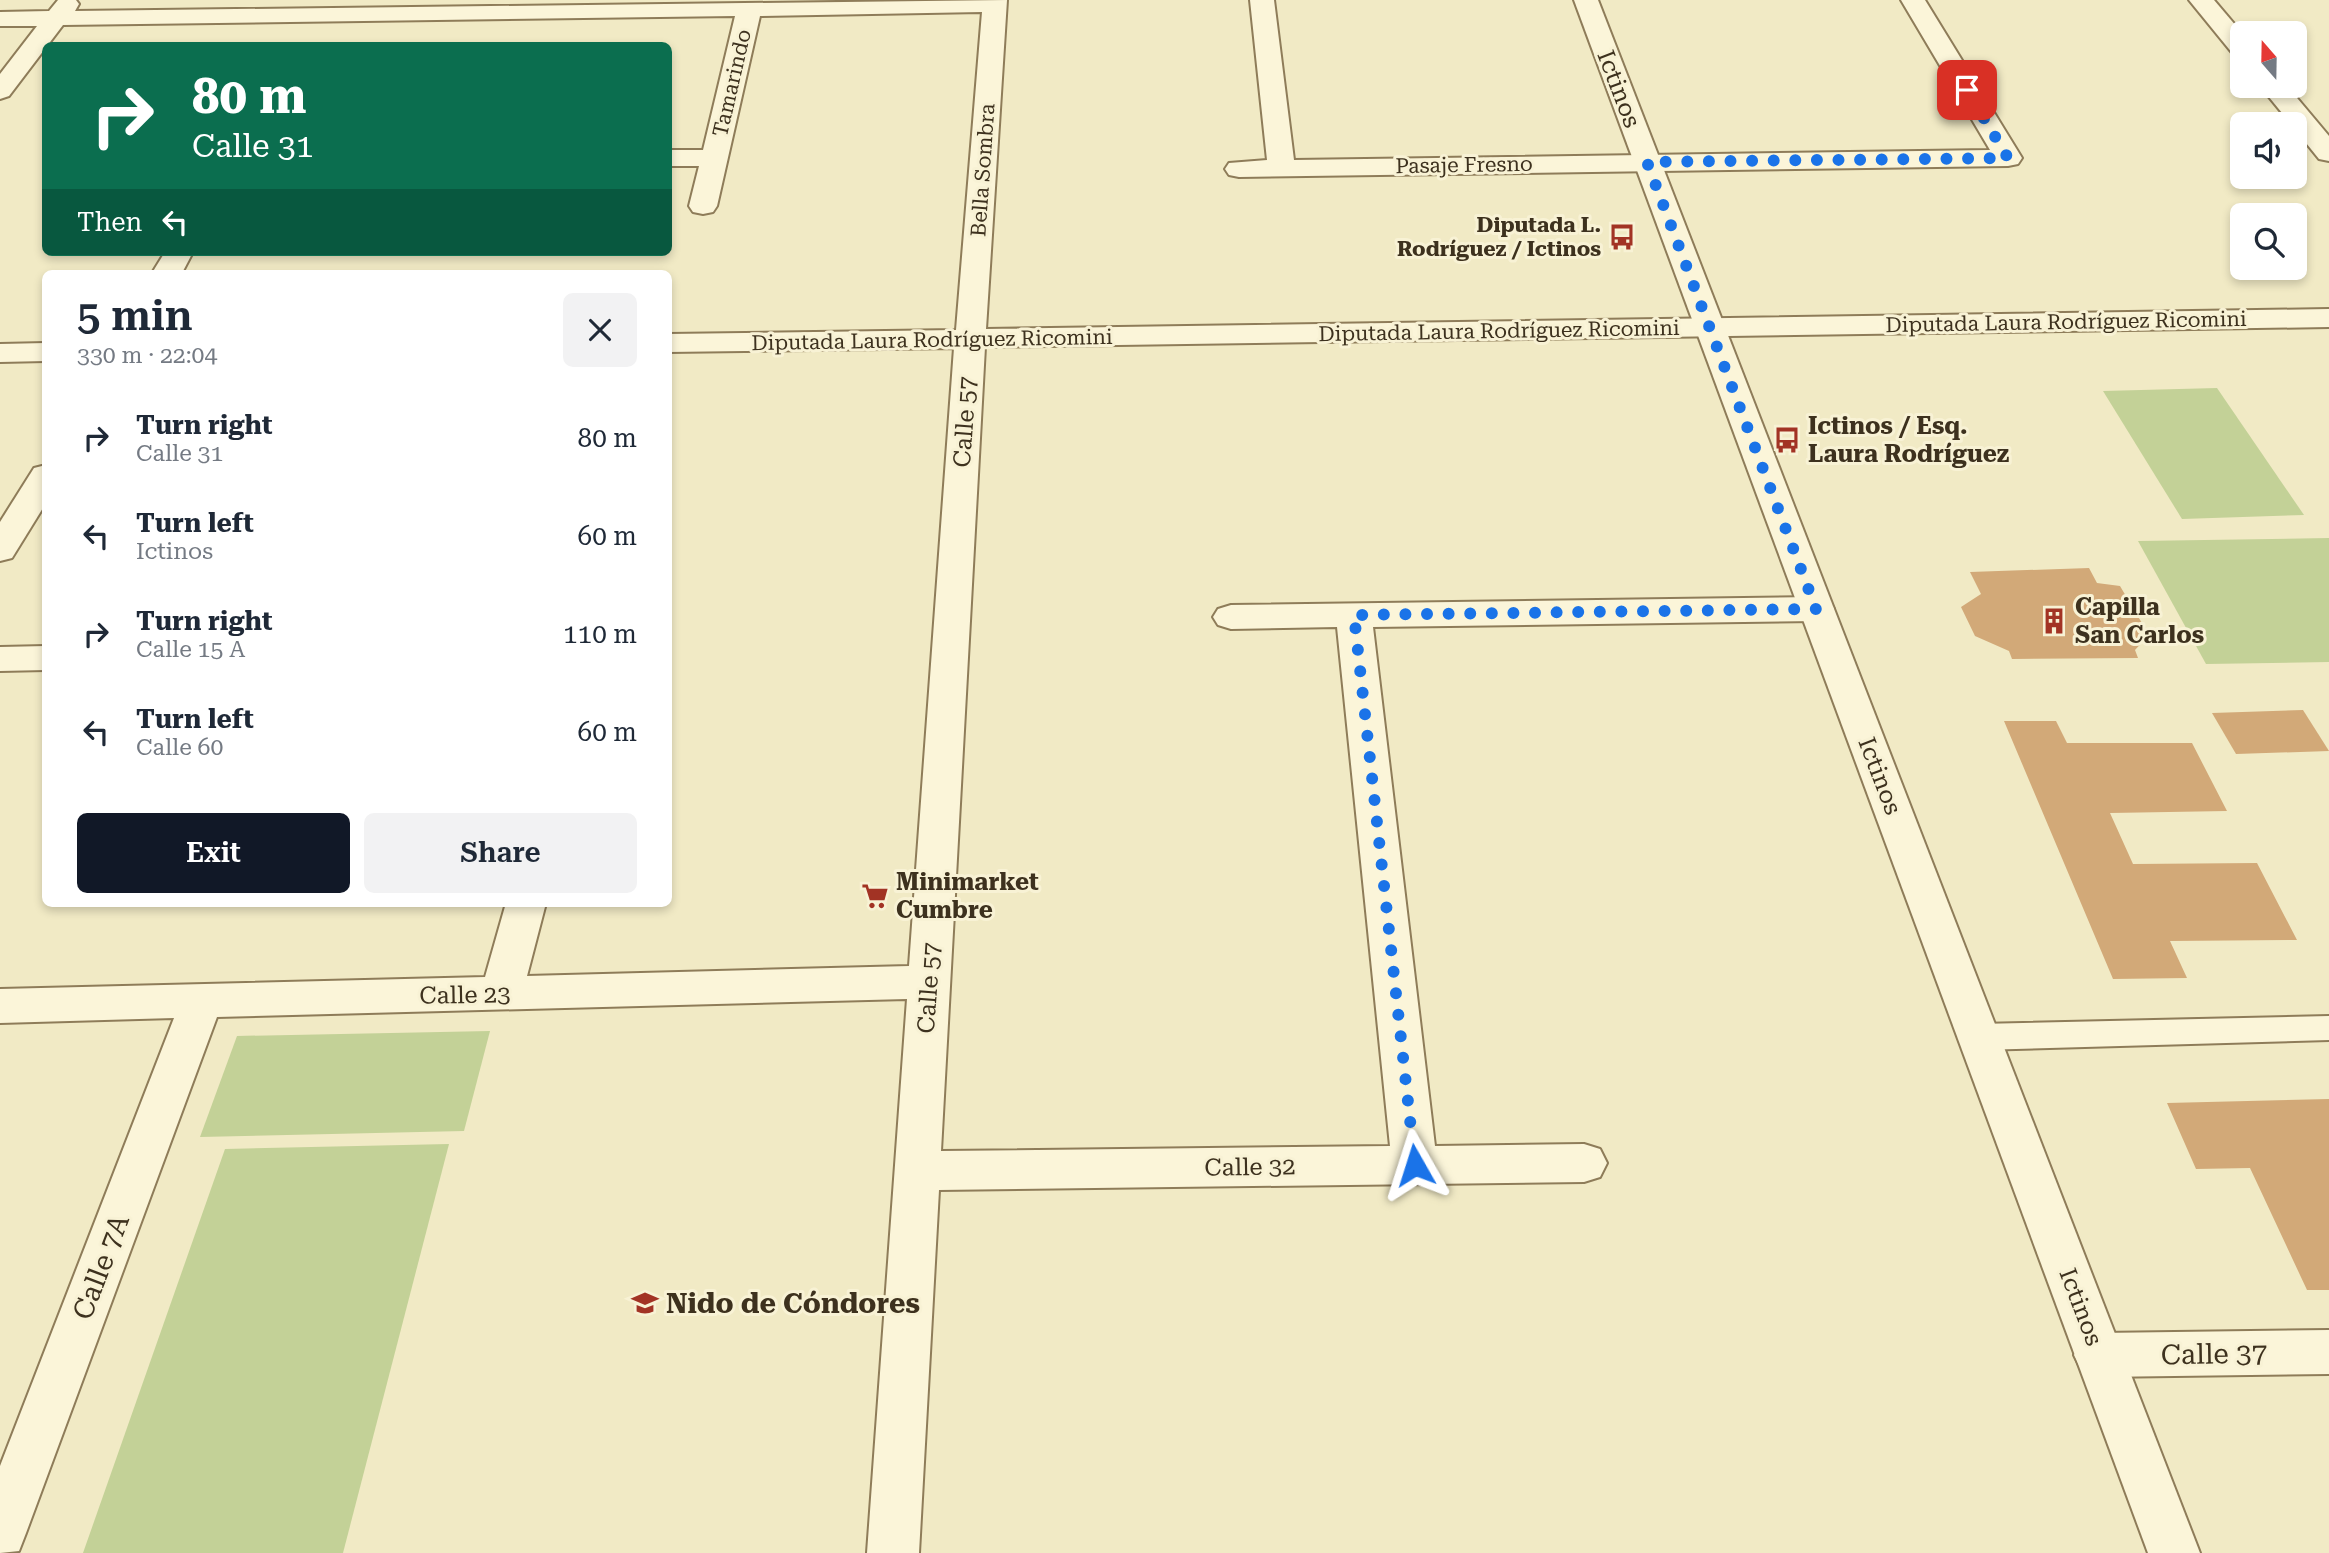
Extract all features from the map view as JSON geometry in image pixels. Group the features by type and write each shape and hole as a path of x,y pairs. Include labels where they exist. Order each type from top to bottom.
{"street":[{"path":"1262,0 1281,168"},
{"name":"Ictinos","path":"1586,0 2174,1553"},
{"name":"Pasaje Fresno","path":"1239,169 2008,158 1913,0"},
{"path":"2201,0 2230,34"},
{"path":"0,19 63,9 749,9 995,2"},
{"name":"Bella Sombra","path":"970,339 995,2"},
{"path":"0,91 63,9"},
{"name":"Tamarindo","path":"703,206 749,9"},
{"path":"2283,98 2329,153"},
{"name":"Tamarindo","path":"672,158 715,158"},
{"name":"Diputada Laura Rodríguez Ricomini","path":"672,343 2329,318"},
{"name":"Calle 57","path":"893,1553 970,339"},
{"path":"0,353 42,352"},
{"path":"0,550 42,482"},
{"path":"1231,617 1816,609"},
{"path":"1354,615 1415,1165"},
{"path":"0,659 42,658"},
{"path":"501,994 525,907"},
{"name":"Calle 23","path":"0,1006 930,982"},
{"name":"Calle 7A","path":"0,1533 16,1450 202,1001"},
{"name":"Calle 32","path":"917,1171 1584,1163"},
{"name":"Calle 37","path":"2099,1355 2329,1352"}],"lane":[{"path":"1979,1037 2329,1028"}],"green space":[{"path":"2217,388 2304,515 2182,519 2103,391"},
{"path":"2329,538 2329,662 2206,664 2138,541"},
{"path":"490,1031 464,1131 200,1137 237,1036"},
{"path":"449,1144 343,1553 83,1553 225,1149"}],"building":[{"name":"Capilla San Carlos","path":"2089,568 2097,583 2120,586 2149,635 2135,650 2138,658 2012,659 2009,651 1975,636 1961,607 1981,594 1970,572"},
{"path":"2303,710 2329,751 2236,754 2212,713"},
{"path":"2004,721 2056,721 2067,743 2192,743 2227,811 2110,813 2133,864 2257,863 2297,940 2170,941 2187,978 2113,979"},
{"path":"2329,1099 2329,1290 2307,1290 2250,1168 2196,1169 2167,1103"}],"place":[{"name":"Diputada L. Rodríguez / Ictinos","path":"1622,237"},
{"name":"Ictinos / Esq. Laura Rodríguez","path":"1787,440"},
{"name":"Capilla San Carlos","path":"2054,621"},
{"name":"Minimarket Cumbre","path":"875,896"},
{"name":"Nido de Cóndores","path":"645,1303"}],"route":[{"path":"1415,1165 1354,615 1816,609 1647,162 2008,158 1967,90"}]}
